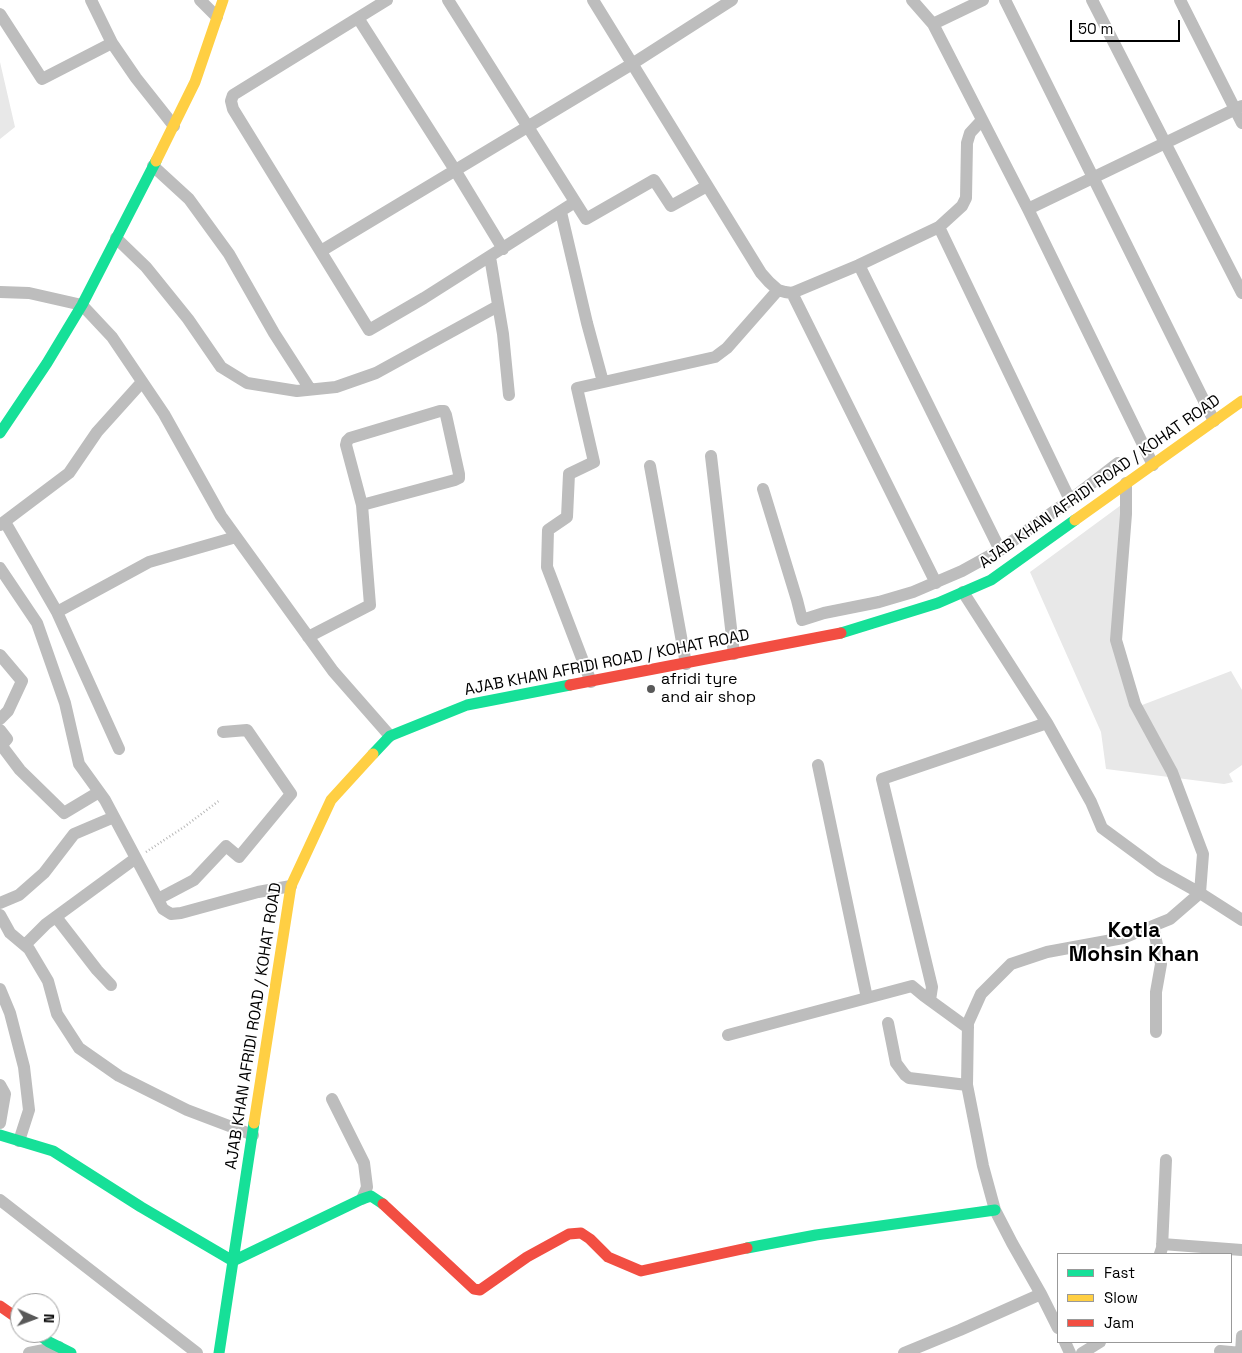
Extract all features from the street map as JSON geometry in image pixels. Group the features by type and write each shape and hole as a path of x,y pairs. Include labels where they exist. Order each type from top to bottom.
{"street":[{"path":"91,0 112,43 136,78 174,126"},
{"path":"200,0 217,17"},
{"path":"0,433 47,363 82,305 195,82 223,0"},
{"path":"387,0 233,95 230,102 233,110 369,330 490,257 575,202"},
{"path":"448,0 586,219 654,180 672,206 707,186"},
{"path":"593,0 761,273 778,290 792,292 859,265 939,227 962,206 966,198 967,143 970,133 982,120"},
{"path":"321,251 632,64 732,0"},
{"path":"912,0 933,24 1028,209 1153,465"},
{"path":"933,24 983,0"},
{"path":"1005,0 1214,421"},
{"path":"1092,0 1242,293"},
{"path":"1180,0 1239,108 1242,123"},
{"path":"0,14 42,79 112,43"},
{"path":"358,18 503,248"},
{"path":"1028,209 1239,108"},
{"path":"153,166 189,199 229,254 274,333 310,389"},
{"path":"561,212 603,382"},
{"path":"939,227 1070,500"},
{"path":"116,238 146,267 188,319 221,367 247,383 297,391 336,387 376,373 498,306"},
{"path":"490,257 503,334 509,395"},
{"path":"859,265 1000,550"},
{"path":"592,682 547,567 548,530 567,517 569,474 594,462 577,388 715,357 727,348 778,290"},
{"path":"0,292 29,293 82,305 112,337 164,414 221,516 236,538 333,671 390,736"},
{"path":"792,292 936,583"},
{"path":"118,749 56,612 3,523 69,473 97,432 142,382"},
{"name":"AJAB KHAN AFRIDI ROAD / KOHAT ROAD","path":"219,1353 291,886 331,800 390,736 467,705 837,634 938,603 991,580 1242,400"},
{"path":"308,637 370,605 362,505 346,445 347,441 350,438 440,410 444,411 459,474 458,478 362,505"},
{"path":"711,456 734,654"},
{"path":"763,488 802,620 913,592 962,571 1000,550 1118,463"},
{"path":"650,466 686,664"},
{"path":"1057,1326 995,1210 983,1166 967,1085 968,1023 981,994 1011,964 1047,952 1123,938 1170,919 1200,893 1203,854 1172,772 1135,704 1116,640 1126,514 1126,483"},
{"path":"56,612 149,562 236,538"},
{"path":"0,568 37,623 65,703 79,764 114,817 163,909 171,914 181,913 258,892 291,886"},
{"path":"963,592 1047,723 1091,802 1102,828 1159,870 1242,920"},
{"path":"0,655 22,681 8,711 0,719"},
{"path":"930,1000 932,987 882,779 1047,723"},
{"path":"0,730 7,739 1,746 20,770 64,813 99,792"},
{"path":"158,899 194,880 226,846 239,857 291,794 247,730 223,732"},
{"path":"818,765 867,998"},
{"path":"0,903 19,895 44,873 74,834 114,817"},
{"path":"25,945 56,916 136,858"},
{"path":"0,915 10,933 29,949 48,981 57,1014 79,1048 119,1076 186,1110 253,1135"},
{"path":"56,916 97,970 111,985"},
{"path":"1153,926 1161,964 1156,992 1156,1032"},
{"path":"728,1035 912,986 968,1028"},
{"path":"0,989 10,1013 24,1067 29,1110 19,1141"},
{"path":"888,1023 896,1063 905,1075 909,1078 967,1085"},
{"path":"0,1085 5,1094 0,1122"},
{"path":"332,1099 364,1163 366,1187 362,1199"},
{"path":"0,1135 53,1151 142,1207 233,1260 371,1196 379,1201 474,1289 480,1290 527,1257 568,1234 581,1234 590,1239 608,1257 641,1271 816,1235 995,1210"},
{"path":"1166,1160 1161,1249 1242,1250"},
{"path":"0,1200 197,1353"},
{"path":"904,1353 1041,1294"},
{"path":"1220,1351 1242,1353 1242,1336"},
{"path":"52,1343 71,1353"},
{"path":"1082,1353 1098,1343"},
{"path":"29,1353 59,1346"}],"path":[{"path":"136,858 184,828 220,800"}],"shaded area":[{"path":"0,62 15,127 0,139"},
{"path":"1132,497 1116,640 1137,707 1231,671 1242,690 1242,765 1229,774 1233,782 1224,784 1106,769 1101,732 1030,572"}],"traffic: fast":[{"path":"0,433 47,363 82,305 156,161"},
{"path":"841,633 938,603 991,580 1075,520"},
{"path":"373,754 390,736 467,705 570,685"},
{"path":"219,1353 254,1123"},
{"path":"0,1135 53,1151 141,1207 233,1261 362,1199 371,1196 383,1204"},
{"path":"747,1248 816,1235 995,1210"},
{"path":"51,1343 71,1353"}],"traffic: slow":[{"path":"156,161 195,82 223,0"},
{"path":"1075,520 1242,401"},
{"path":"254,1123 291,886 331,800 373,754"}],"traffic: jam":[{"path":"570,685 841,633"},
{"path":"383,1204 474,1289 480,1290 527,1257 569,1234 581,1233 608,1257 641,1271 747,1248"},
{"path":"0,1306 10,1313"}],"place":[{"name":"afridi tyre and air shop","path":"651,689"}],"district":[{"name":"Kotla Mohsin Khan","path":"1134,943"}]}
